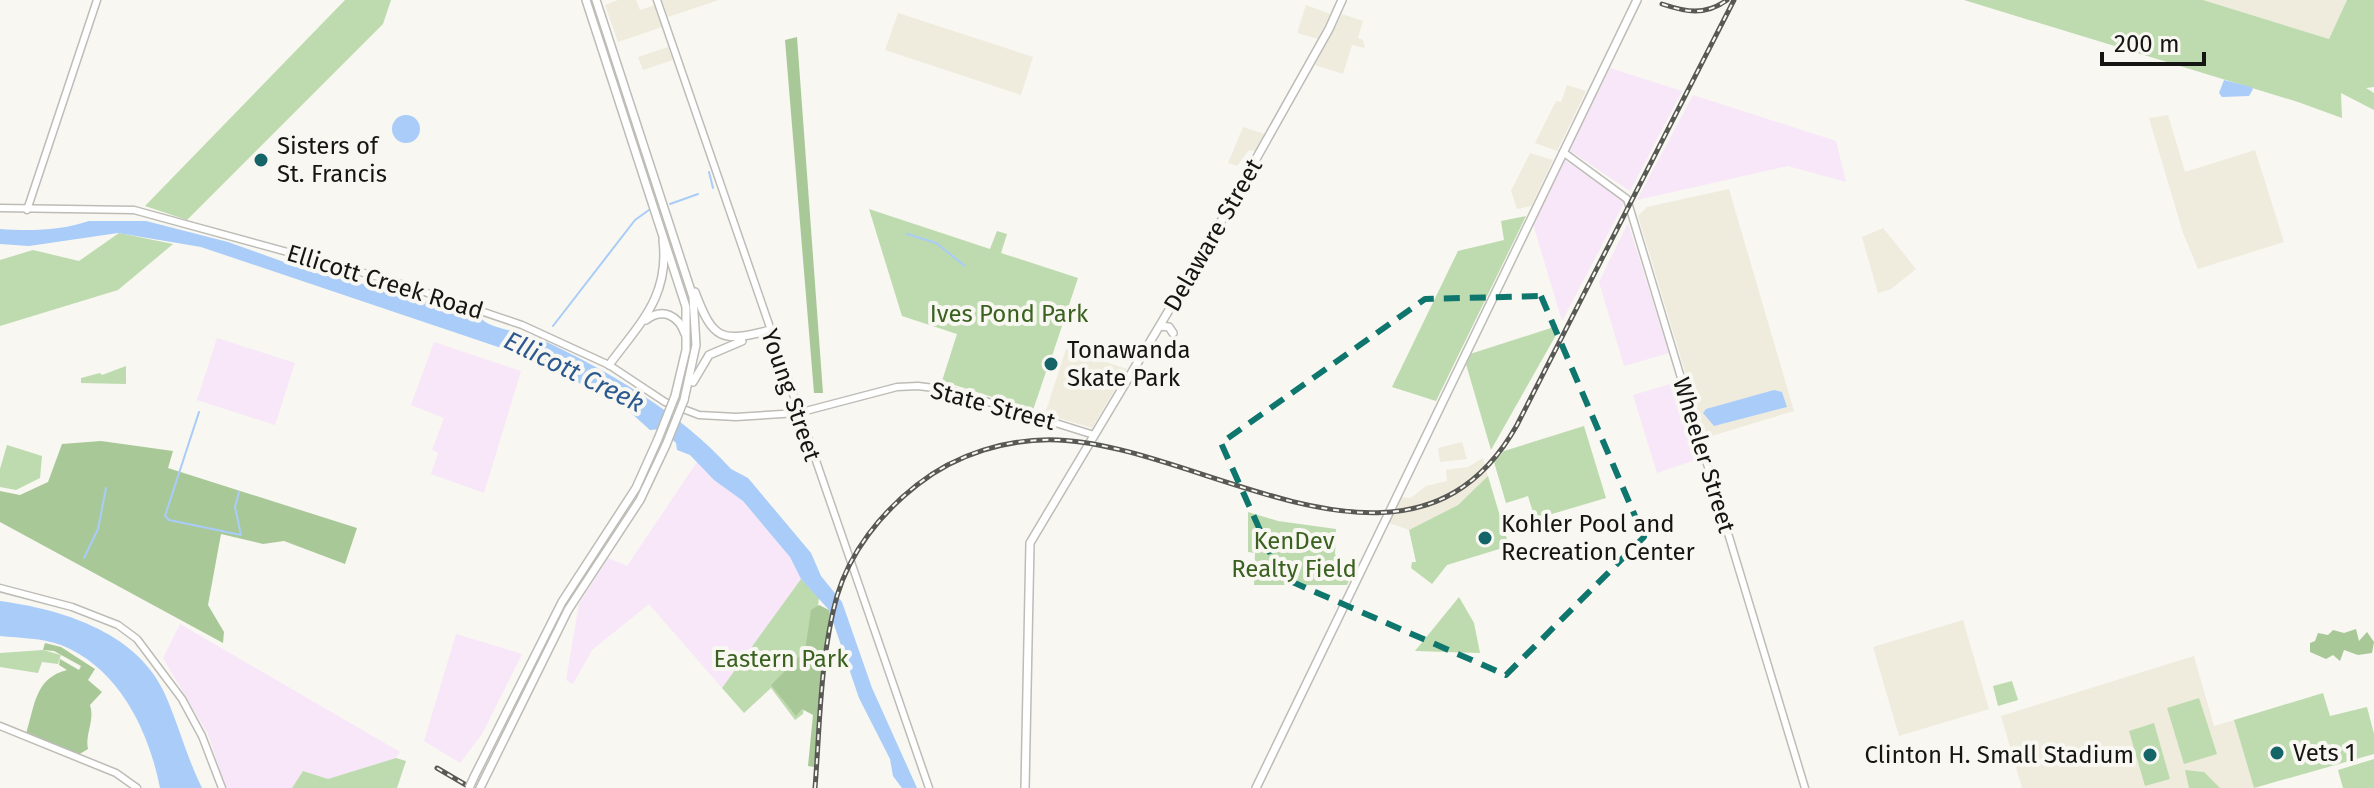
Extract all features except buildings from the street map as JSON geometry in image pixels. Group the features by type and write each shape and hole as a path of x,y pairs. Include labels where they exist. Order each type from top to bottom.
{"main road":[{"path":"469,788 562,602 636,488 675,396 686,340 686,307 586,0"},
{"path":"596,0 688,275 709,325 716,333 739,338 770,330"},
{"name":"Delaware Street","path":"1025,788 1028,549 1160,326 1312,60 1342,0"},
{"path":"1256,788 1637,0"},
{"path":"610,366 660,290 665,260 660,222"},
{"path":"688,275 696,332 688,391"},
{"path":"610,366 654,314 665,313 676,319 686,340"},
{"path":"1160,326 1169,327 1173,333"},
{"path":"482,785 568,610 640,500 688,391 709,355 770,330"}],"street":[{"path":"27,210 97,0"},
{"name":"Young Street","path":"657,0 929,788"},
{"name":"Wheeler Street","path":"1563,152 1625,194 1629,204 1805,788"},
{"name":"Ellicott Creek Road","path":"0,208 134,210 427,291 522,325 610,366 665,402 699,415 736,417 798,413"},
{"name":"State Street","path":"798,413 897,387 918,386 950,390 1094,435"},
{"path":"0,588 35,594 104,619 129,632 156,660 182,699 202,736 222,788"},
{"path":"0,726 116,773 137,788"}],"highlighted area":[{"path":"1541,296 1644,537 1506,675 1281,577 1221,443 1425,299"}],"shaded area":[{"path":"618,0 636,0 640,10 655,5 662,27 618,42 605,5"},
{"path":"662,0 719,0 668,17"},
{"path":"2203,0 2347,0 2329,39"},
{"path":"1306,5 1330,14 1318,39 1297,33"},
{"path":"898,13 1033,57 1021,95 885,50"},
{"path":"1342,14 1363,21 1358,38 1363,40 1365,48 1352,45 1343,74 1315,65"},
{"path":"668,47 673,60 643,70 638,57"},
{"path":"1610,68 1682,91 1630,191 1569,150"},
{"path":"1567,85 1586,91 1557,151 1535,143 1556,101 1561,102"},
{"path":"1693,95 1836,141 1846,182 1788,166 1637,200"},
{"path":"2168,115 2185,172 2255,150 2284,242 2198,269 2183,233 2149,118"},
{"path":"1243,127 1265,134 1255,151 1249,150 1237,166 1228,163"},
{"path":"1530,153 1553,160 1531,206 1517,209 1511,191"},
{"path":"1565,160 1625,201 1562,321 1533,224"},
{"path":"1729,189 1794,411 1705,438 1638,216 1647,207"},
{"path":"1628,223 1669,353 1624,366 1599,282"},
{"path":"1883,228 1916,269 1891,289 1878,293 1862,237"},
{"path":"217,338 295,363 275,425 197,400"},
{"path":"434,342 521,371 484,493 431,474 438,453 432,450 444,418 411,405"},
{"path":"1066,349 1127,369 1092,428 1045,414"},
{"path":"1677,382 1701,458 1657,473 1633,395"},
{"path":"1462,442 1467,459 1440,462 1438,448"},
{"path":"1483,458 1488,476 1458,505 1409,530 1389,523 1401,497 1411,498 1426,486 1447,481 1446,470 1468,467"},
{"path":"697,462 714,480 743,501 790,557 801,579 722,688 649,604 592,650 573,684 566,680 579,604 608,558 627,566"},
{"path":"1963,620 1989,709 1899,736 1873,647"},
{"path":"180,624 400,752 396,758 328,779 303,771 292,788 226,788 208,734 163,658"},
{"path":"456,634 522,654 482,734 460,763 424,741"},
{"path":"2194,656 2214,726 2234,720 2254,788 2022,788 2001,716"}],"green space":[{"path":"345,0 391,0 383,24 187,220 145,206"},
{"path":"1964,0 2203,0 2329,39 2347,0 2374,0 2374,87 2366,88 2374,93 2374,110 2341,93 2342,118"},
{"path":"797,37 823,393 814,393 785,40"},
{"name":"Ives Pond Park","path":"869,209 990,249 997,231 1007,234 1001,253 1078,278 1052,356 1057,359 1052,373 1048,372 1048,366 1033,410 942,381 957,334 902,316"},
{"path":"1526,216 1436,401 1392,387 1458,251 1504,240 1501,221"},
{"path":"119,233 173,244 118,290 0,326 0,260 33,250 79,261"},
{"path":"1554,327 1556,335 1491,450 1466,364 1470,354"},
{"path":"126,366 126,384 81,383 81,378 102,375"},
{"path":"1584,426 1606,498 1535,519 1528,496 1506,503 1494,462 1504,451"},
{"path":"101,441 173,451 168,468 357,528 345,564 284,541 263,544 221,534 208,605 224,632 223,643 0,522 0,491 20,495 48,482 62,444"},
{"path":"7,445 42,456 40,478 16,490 0,487 0,469"},
{"path":"1488,476 1509,546 1447,565 1432,584 1411,568 1412,562 1416,562 1409,530 1458,505"},
{"name":"KenDev Realty Field","path":"1248,512 1278,521 1336,529 1335,554 1340,562 1357,564 1347,585 1254,585 1255,553 1248,552"},
{"name":"Eastern Park","path":"801,579 819,598 803,714 795,720 771,688 744,713 722,688"},
{"path":"1459,597 1474,623 1480,653 1415,651"},
{"path":"819,605 829,610 831,618 814,767 808,766 813,715 802,709 796,716 771,685 805,651 811,610"},
{"path":"2356,629 2359,641 2367,632 2374,642 2372,653 2358,655 2344,650 2340,661 2333,655 2326,659 2310,652 2310,643 2315,641 2318,633 2328,635 2333,630 2344,633"},
{"path":"45,643 61,647 95,669 88,680 102,692 90,705 88,749 78,755 26,734 42,686 48,679 67,670 59,665 60,659 79,670 81,666 54,651 43,650"},
{"path":"43,650 61,655 58,664 42,662 38,673 0,667 0,653"},
{"path":"2012,681 2018,700 1998,706 1993,686"},
{"path":"2323,693 2330,716 2367,707 2374,734 2374,754 2254,788 2234,720"},
{"path":"2199,698 2217,754 2184,764 2167,708"},
{"name":"Clinton H. Small Stadium","path":"2154,723 2170,779 2145,786 2129,731"},
{"path":"396,758 406,761 397,788 292,788 303,771 328,779"},
{"path":"2374,759 2374,788 2343,788 2338,770"},
{"path":"2185,770 2204,772 2220,788 2189,788"}],"water":[{"path":"2224,80 2253,89 2249,96 2222,97 2219,93"},
{"path":"406,115 416,119 420,129 416,139 406,143 396,139 392,129 396,119"},
{"name":"Ellicott Creek","path":"89,221 146,221 228,242 312,272 407,294 426,302 429,298 431,304 538,338 616,378 666,411 731,469 748,478 811,553 821,576 842,602 872,688 917,788 902,788 893,776 890,759 859,698 829,610 801,579 790,557 743,501 714,480 690,455 677,450 676,443 661,429 650,430 622,405 528,357 201,247 118,233 29,246 0,244 0,229 44,230"},
{"path":"1774,390 1782,392 1787,407 1714,426 1703,413 1706,409"},
{"path":"0,601 70,617 115,638 134,652 163,690 202,788 160,788 139,724 115,685 81,655 61,645 0,636"}],"waterway":[{"path":"709,172 713,188"},
{"path":"670,204 698,194"},
{"path":"553,326 635,220 649,210"},
{"path":"907,234 936,243 965,266"},
{"path":"199,412 165,516 169,520 241,535 235,507 239,492"},
{"path":"84,558 98,529 106,488"}],"railway":[{"path":"1662,4 1695,11 1727,0"},
{"path":"815,788 824,667 831,619 843,580 868,534 879,521 917,485 948,465 1002,445 1058,440 1116,449 1304,504 1365,513 1422,506 1473,479 1517,425 1734,0"},
{"path":"437,768 471,788"}],"place":[{"name":"Sisters of St. Francis","path":"261,160"},
{"name":"Tonawanda Skate Park","path":"1051,364"},
{"name":"Kohler Pool and Recreation Center","path":"1485,538"},
{"name":"Vets 1","path":"2277,753"},
{"name":"Clinton H. Small Stadium","path":"2150,755"}]}
